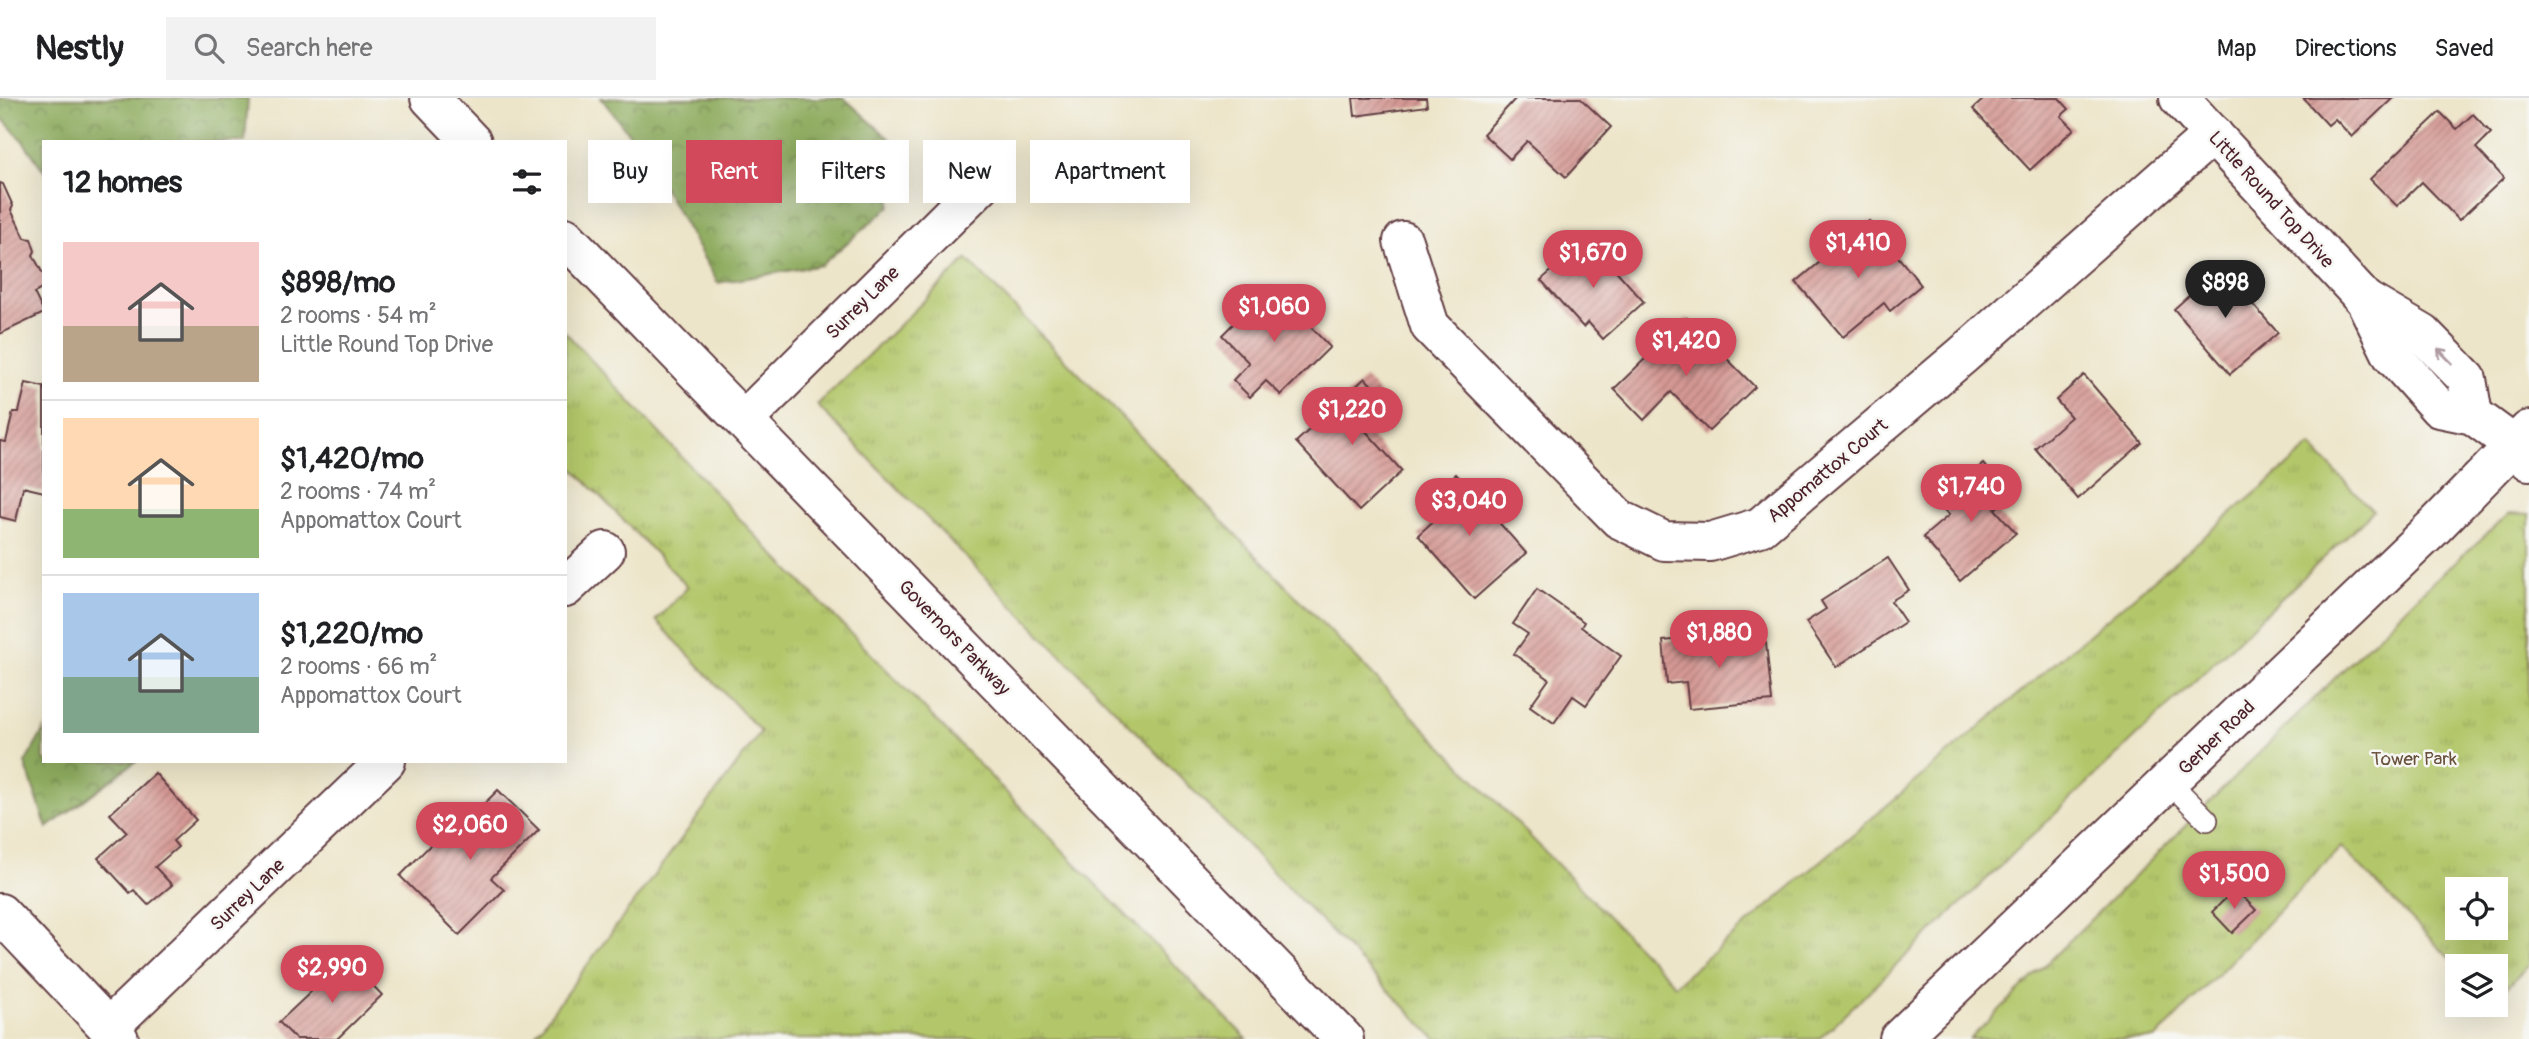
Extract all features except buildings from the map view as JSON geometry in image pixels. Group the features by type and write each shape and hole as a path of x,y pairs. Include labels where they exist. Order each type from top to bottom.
{"street":[{"path":"430,98 470,140"},
{"name":"Little Round Top Drive","path":"2179,98 2365,300 2392,355 2439,408 2473,415 2524,445"},
{"name":"Appomattox Court","path":"1403,241 1430,326 1619,519 1664,541 1710,542 1760,527 1963,355 2213,134"},
{"name":"Surrey Lane","path":"744,420 963,203"},
{"name":"Governors Parkway","path":"567,239 1344,1039"},
{"name":"Gerber Road","path":"1899,1039 2426,535 2524,445"},
{"path":"567,586 604,551"},
{"name":"Surrey Lane","path":"114,1033 384,763"},
{"path":"0,913 114,1033"}],"lane":[{"path":"2169,782 2207,820"}],"green space":[{"path":"0,98 248,98 245,140 42,140 42,168 23,141 0,116"},
{"path":"601,98 844,98 891,140 796,140 796,203 891,203 890,206 821,265 718,283 672,202 672,140 634,140"},
{"path":"967,259 1675,985 2311,446 2373,511 1819,1039 1436,1039 817,405"},
{"path":"567,334 751,531 1247,1039 532,1039 761,732 656,620 688,587 567,462"},
{"name":"Tower Park","path":"2509,514 2529,515 2529,965 2508,986 2508,954 2445,954 2341,847 2155,1039 1970,1039 2426,588"},
{"path":"42,733 42,763 133,763 47,828 25,763"}]}
